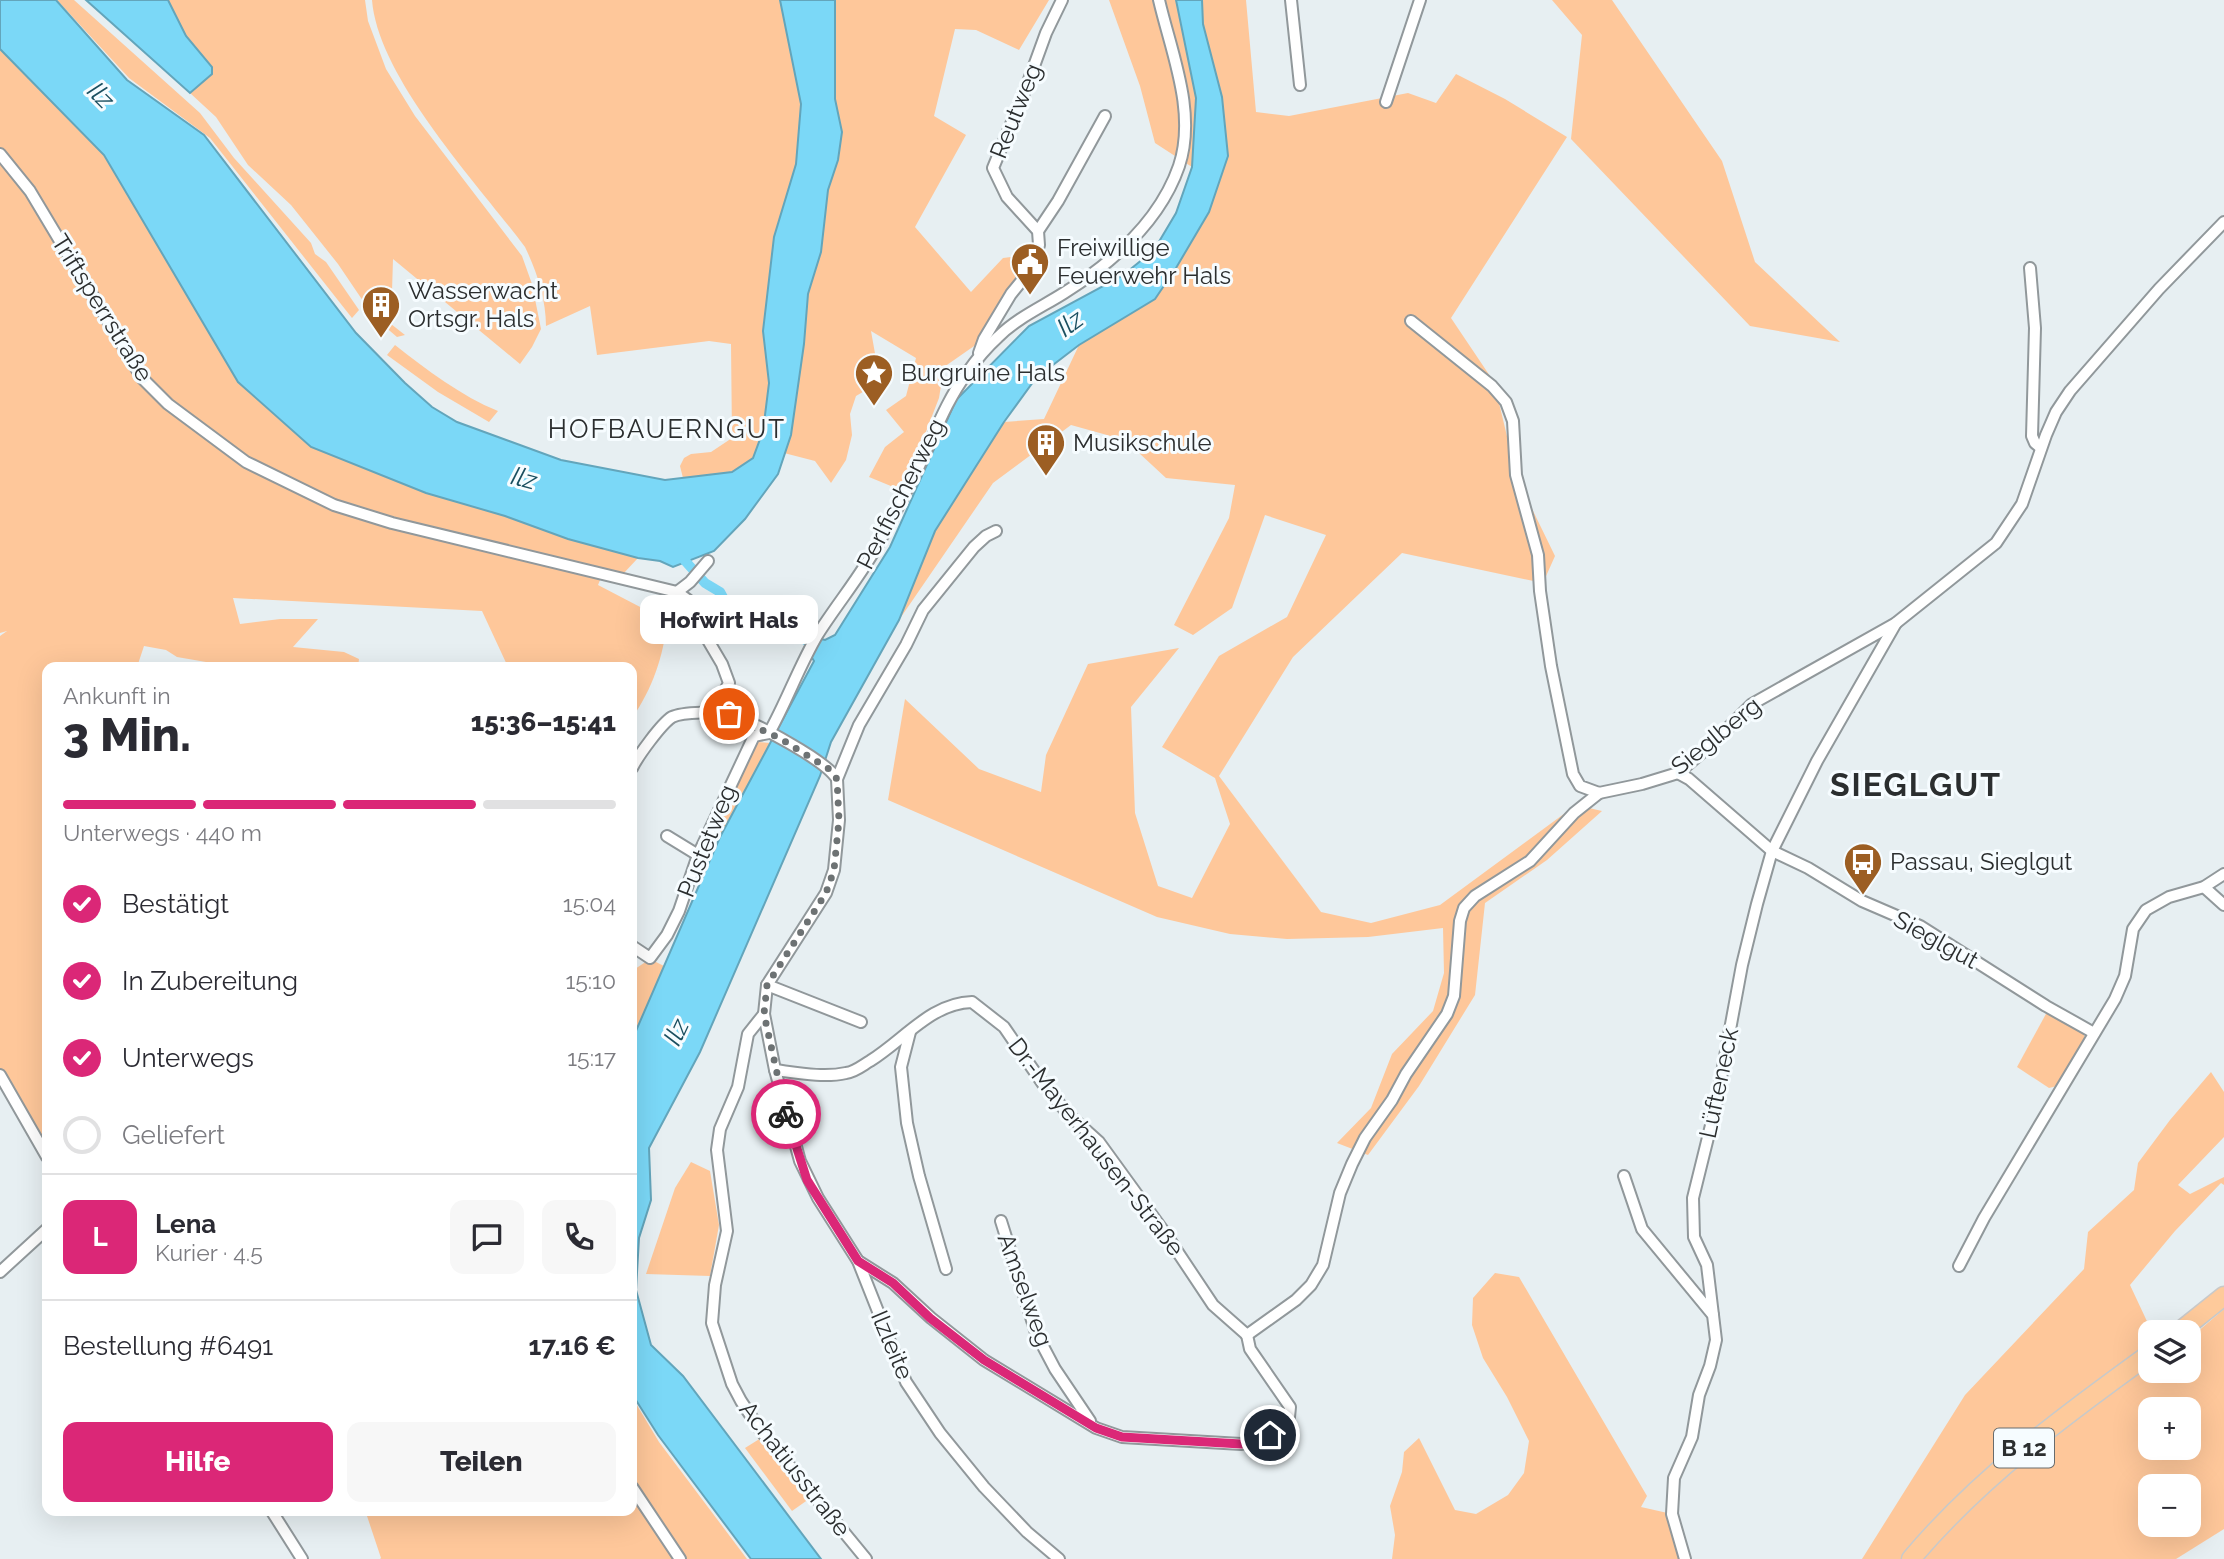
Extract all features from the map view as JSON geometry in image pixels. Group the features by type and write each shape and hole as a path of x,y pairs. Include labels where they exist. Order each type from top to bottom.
{"main road":[{"path":"2194,1320 2224,1296"},
{"name":"B 12","path":"1911,1559 1932,1535 2029,1443 2138,1362"}],"street":[{"name":"Reutweg","path":"1038,231 1007,197 993,168 1046,33 1062,0"},
{"name":"Perlfischerweg","path":"769,733 807,654 880,541 919,466 943,412 976,363 998,337 1015,323 1109,262 1139,231 1170,186 1183,149 1185,119 1181,88 1159,0"},
{"path":"1291,0 1300,85"},
{"path":"1386,103 1420,0"},
{"path":"976,363 992,326 1011,294 1032,268 1039,245 1038,231 1058,201 1105,116"},
{"name":"Triftsperrstraße","path":"0,154 30,191 142,378 200,430 246,462 334,505 392,523 677,592"},
{"name":"Sieglberg","path":"1599,793 1678,773 1752,704 1896,623 1996,543 2022,504 2056,412 2099,355 2158,289 2224,222"},
{"path":"2030,268 2035,328 2032,436 2041,448"},
{"path":"1411,321 1492,386 1506,402 1513,421 1516,475 1538,555 1551,666 1573,774 1580,786 1599,793"},
{"path":"764,1014 767,985 826,893 834,870 839,820 837,779 859,725 906,645 923,610 974,547 996,531"},
{"path":"705,565 677,592 688,600 722,664 729,683 713,713"},
{"name":"Lüfteneck","path":"1685,1559 1672,1514 1674,1478 1692,1437 1699,1395 1716,1340 1707,1265 1694,1237 1693,1198 1716,1105 1742,965 1772,850 1817,761 1896,623"},
{"path":"637,759 671,718 684,714 729,714 769,733 829,769 837,779"},
{"name":"Pustetweg","path":"637,949 650,958 667,935 679,911 698,855 754,736 769,733"},
{"name":"Sieglgut","path":"1678,773 1689,779 1772,850 1862,901 1920,926 2046,1006 2094,1033"},
{"path":"858,1261 893,1283 930,1318 984,1360 1096,1428 1122,1437 1241,1444 1255,1442 1270,1435 1289,1417 1290,1407 1250,1349 1247,1335 1296,1300 1311,1285 1322,1265 1340,1193 1352,1164 1406,1073 1447,1014 1454,996 1460,921 1464,908 1475,896 1530,861 1574,813 1599,793"},
{"path":"667,836 698,855"},
{"path":"1959,1266 1984,1218 2125,976 2130,936 2138,918 2146,910 2169,897 2204,887 2224,874"},
{"path":"2204,887 2224,905"},
{"path":"767,985 860,1022"},
{"name":"Dr.-Mayerhausen-Straße","path":"775,1070 816,1075 847,1073 878,1056 935,1012 957,1002 972,1002 1004,1027 1043,1084 1069,1115 1099,1142 1166,1233 1213,1304 1247,1335"},
{"name":"Ilzleite","path":"764,1014 775,1070 807,1180 858,1261 906,1382 940,1433 1003,1509 1059,1559"},
{"name":"Achatiusstraße","path":"764,1014 748,1034 738,1087 720,1129 718,1150 727,1231 715,1285 712,1323 732,1384 741,1402 761,1432 866,1559"},
{"path":"910,1032 901,1067 907,1123 919,1177 946,1269"},
{"path":"0,1075 42,1148"},
{"path":"1624,1175 1642,1229 1713,1315"},
{"name":"Amselweg","path":"1001,1221 1037,1334 1076,1403 1096,1428"},
{"path":"0,1272 42,1234"},
{"path":"637,1494 680,1559"},
{"path":"275,1516 302,1559"}],"shaded area":[{"path":"57,0 74,0 200,113 234,158 311,243 315,254 326,262 359,310 352,318 210,138 129,78"},
{"path":"168,0 365,0 368,21 386,69 415,116 522,256 532,284 541,329 520,364 393,259 391,324 405,335 397,337 383,325 291,205 248,165 216,117 190,93 212,74 212,67 186,36"},
{"path":"372,0 780,0 801,104 796,164 774,237 763,331 769,383 763,431 753,458 732,472 683,478 680,466 684,458 691,454 711,452 732,438 731,344 709,341 597,355 590,306 546,326 540,286 525,247 433,129 411,96 392,63 378,30"},
{"path":"835,0 1049,0 1019,50 976,30 955,29 934,116 966,135 915,227 971,292 1003,258 1011,257 1029,244 1032,261 977,344 944,367 939,398 903,491 869,477 885,447 904,432 886,410 906,396 916,358 871,331 876,359 864,367 873,386 856,396 850,414 852,435 846,460 831,483 815,461 784,453 791,435 808,294 821,252 828,190 838,160 842,132 835,99"},
{"path":"1109,0 1176,0 1196,98 1192,167 1155,143 1140,86"},
{"path":"1202,0 1246,0 1256,112 1289,116 1408,93 1436,103 1456,74 1505,99 1567,137 1451,318 1494,382 1517,478 1555,556 1543,583 1402,553 1293,657 1219,776 1321,912 1371,923 1440,905 1576,805 1602,811 1547,860 1485,903 1475,995 1419,1086 1368,1155 1337,1143 1371,1108 1392,1054 1433,1011 1444,973 1443,928 1368,937 1287,939 1230,934 1157,917 888,800 905,699 979,769 1041,792 1046,755 1088,664 1179,648 1131,707 1135,813 1158,886 1192,898 1230,824 1215,778 1162,747 1219,656 1287,617 1326,535 1265,515 1232,608 1193,635 1174,625 1229,518 1235,485 1166,478 1125,440 1071,425 993,483 899,620 935,531 1004,422 1044,419 1079,345 1155,299 1209,212"},
{"path":"1552,0 1612,0 1722,161 1755,262 1840,342 1750,326 1571,139 1582,35"},
{"path":"0,49 104,155 238,382 311,447 426,493 505,516 568,539 638,558 623,574 605,568 598,585 667,621 656,672 637,710 637,662 506,662 482,611 233,598 240,624 280,619 318,619 293,647 344,652 359,659 359,662 206,662 177,657 166,650 144,646 139,662 42,662 42,1138 0,1071 0,636 7,631 0,633"},
{"path":"395,345 458,390 498,411 489,422 438,392 387,355"},
{"path":"758,742 770,743 720,837 705,842"},
{"path":"650,959 666,967 637,1029 637,968"},
{"path":"2047,1012 2084,1034 2085,1040 2057,1086 2049,1088 2017,1067"},
{"path":"2211,1072 2224,1092 2224,1137 2178,1185 2190,1194 2224,1177 2224,1185 2221,1183 2175,1231 2130,1285 2146,1320 2138,1320 2138,1383 2201,1383 2201,1329 2224,1309 2224,1529 2176,1559 1862,1559 1965,1395 2084,1269 2088,1232 2134,1190 2138,1163"},
{"path":"691,1162 710,1171 719,1225 710,1276 646,1274 675,1188"},
{"path":"1495,1273 1519,1277 1647,1496 1641,1507 1672,1514 1685,1559 1392,1559 1395,1535 1390,1506 1402,1472 1404,1452 1419,1438 1455,1510 1476,1514 1508,1495 1524,1473 1529,1441 1483,1358 1472,1325 1473,1298"},
{"path":"637,1405 659,1442 747,1559 380,1559 367,1516 637,1516"},
{"path":"761,1438 809,1499 792,1511 745,1448"}],"water":[{"name":"Ilz","path":"0,0 56,0 127,80 204,135 356,333 432,407 457,422 561,460 665,480 732,472 753,458 763,431 769,383 763,331 774,237 796,164 801,104 780,0 835,0 835,99 842,132 838,160 828,190 821,252 808,294 791,435 778,474 745,519 714,551 673,567 660,561 638,558 568,539 505,516 426,493 311,447 238,382 104,155 0,49"},
{"path":"86,0 168,0 186,36 212,67 212,74 190,93"},
{"name":"Ilz","path":"1176,0 1202,0 1203,24 1222,97 1228,156 1209,212 1155,299 1079,345 1036,378 1004,422 935,531 899,620 831,742 820,776 700,1052 649,1148 651,1200 639,1238 637,1273 637,1028 720,837 814,661 809,653 817,638 825,640 835,635 890,547 956,400 1029,326 1122,276 1154,250 1176,213 1192,167 1196,98"},
{"path":"637,1294 651,1345 683,1376 821,1559 751,1559 658,1435 637,1402"}],"waterway":[{"path":"678,553 705,583 720,592 737,623 745,624"},
{"path":"791,635 804,639 818,649"}],"way so far":[{"path":"729,714 781,739 829,769 837,779 839,820 834,870 826,893 767,985 764,1014 786,1114"}],"place":[{"name":"Freiwillige Feuerwehr Hals","path":"1030,296"},
{"name":"Wasserwacht Ortsgr. Hals","path":"381,339"},
{"name":"Burgruine Hals","path":"874,407"},
{"name":"Musikschule","path":"1046,477"},
{"name":"Hofwirt Hals","path":"729,714"},
{"name":"Passau, Sieglgut","path":"1863,896"}],"district":[{"name":"HOFBAUERNGUT","path":"667,429"},
{"name":"SIEGLGUT","path":"1916,785"}],"route":[{"path":"786,1114 807,1180 858,1261 893,1283 930,1318 984,1360 1096,1428 1122,1437 1241,1444 1255,1442 1270,1435"}]}
